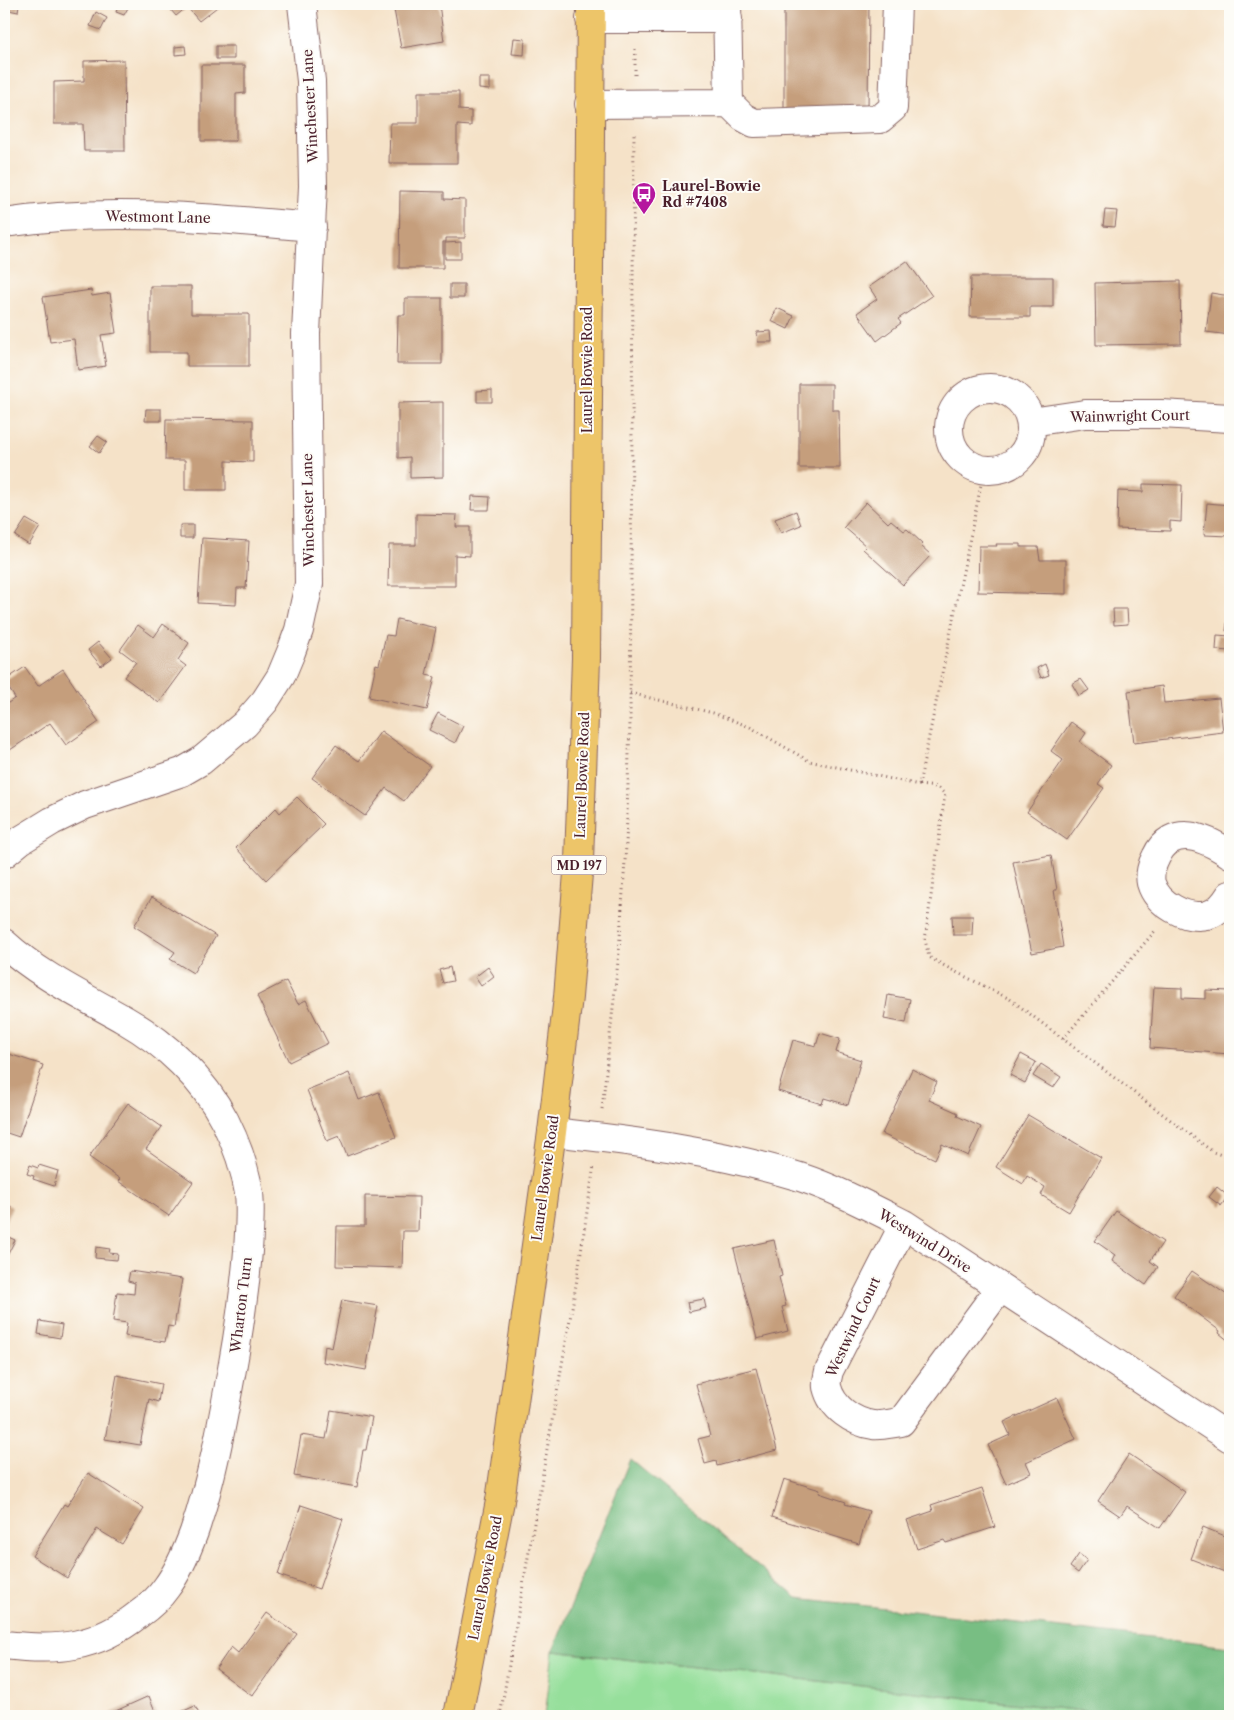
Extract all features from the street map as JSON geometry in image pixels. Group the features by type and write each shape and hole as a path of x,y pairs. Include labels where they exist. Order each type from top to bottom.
{"main road":[{"name":"Laurel Bowie Road","path":"458,1716 500,1501 552,1132 568,998 580,861 586,658 590,12"}],"street":[{"name":"Winchester Lane","path":"4,854 21,840 44,826 85,805 182,772 201,761 245,724 265,701 281,676 299,630 309,584 306,334 314,186 311,81 302,4"},
{"path":"590,12 727,11 729,103 743,117 754,122 880,119 893,108 897,4"},
{"path":"589,104 729,103"},
{"name":"Westmont Lane","path":"4,223 36,218 126,215 209,218 312,227"},
{"path":"983,388 996,388 1008,392 1019,399 1027,410 1031,422 1031,435 1028,447 1020,458 1010,466 998,470 984,470 972,466 961,459 949,436 949,423 953,411 960,400 983,388"},
{"name":"Wainwright Court","path":"1031,422 1085,414 1161,414 1230,418"},
{"path":"1230,854 1213,842 1191,835 1169,839 1158,852 1152,865 1150,882 1158,897 1173,910 1190,914 1207,915 1222,906 1230,895"},
{"name":"Wharton Turn","path":"4,943 17,955 48,976 127,1021 149,1036 181,1062 199,1082 224,1118 235,1143 244,1169 249,1194 250,1220 241,1321 222,1424 200,1513 185,1557 167,1588 129,1622 109,1634 87,1644 58,1648 29,1648 4,1645"},
{"name":"Westwind Drive","path":"552,1132 661,1146 741,1161 800,1177 848,1196 904,1224 1230,1438"},
{"name":"Westwind Court","path":"904,1224 829,1371 827,1386 836,1406 847,1416 875,1425 901,1422 1000,1288"}],"path":[{"path":"919,785 984,470"},
{"path":"630,692 714,713 750,727 809,760 919,785 937,787 945,794 925,940 929,957 1010,998 1213,1152 1230,1158"},
{"path":"1063,1039 1173,910"}],"green space":[{"path":"630,1459 797,1598 1230,1647 1230,1716 1126,1716 553,1651"},
{"path":"553,1651 1126,1716 545,1716"}],"building":[{"path":"4,4 19,4 18,12 4,9"},
{"path":"119,4 130,4 124,15 116,12"},
{"path":"166,4 221,4 199,21 187,7 176,16"},
{"path":"393,4 439,4 444,41 401,48"},
{"path":"784,4 869,4 868,110 784,110"},
{"path":"96,12 107,18 101,30 90,26"},
{"path":"514,38 525,39 524,55 512,54"},
{"path":"185,46 186,54 175,55 175,47"},
{"path":"216,46 234,46 234,59 216,59"},
{"path":"124,60 125,151 84,151 83,124 54,124 54,82 84,81 84,61"},
{"path":"201,65 245,65 245,93 236,94 236,141 201,141"},
{"path":"479,78 490,78 490,90 479,89"},
{"path":"418,92 459,92 459,110 471,111 471,126 457,125 457,163 389,163 390,123 418,123"},
{"path":"4,135 8,148 4,149"},
{"path":"400,191 444,192 444,199 465,200 465,238 446,238 446,242 443,242 443,268 399,268"},
{"path":"1105,210 1117,211 1115,227 1103,226"},
{"path":"461,242 461,259 445,259 445,243"},
{"path":"907,261 932,296 898,319 901,323 877,341 857,313 877,299 869,287"},
{"path":"971,277 1053,277 1053,307 1030,307 1030,317 970,317"},
{"path":"1180,281 1181,344 1096,345 1095,283"},
{"path":"450,284 464,284 464,298 450,298"},
{"path":"150,286 191,286 191,314 249,314 249,366 187,366 187,352 150,352"},
{"path":"91,290 92,296 110,293 116,333 101,335 106,366 78,370 74,339 50,342 43,297"},
{"path":"1211,293 1230,296 1230,335 1206,332"},
{"path":"405,298 442,298 442,364 397,364 398,315 405,315"},
{"path":"777,308 794,316 788,329 771,321"},
{"path":"771,331 772,342 758,342 757,332"},
{"path":"799,384 832,384 832,410 839,410 840,468 799,468"},
{"path":"492,390 492,402 477,402 477,391"},
{"path":"443,402 443,477 410,478 410,457 398,458 398,403"},
{"path":"146,409 161,409 161,421 145,421"},
{"path":"166,419 253,420 253,462 226,461 226,490 185,490 185,460 165,460"},
{"path":"98,436 107,442 99,453 90,446"},
{"path":"1143,484 1182,485 1181,522 1170,521 1170,531 1117,529 1118,491 1143,492"},
{"path":"472,496 490,497 489,510 471,510"},
{"path":"866,502 888,523 891,520 904,531 907,529 923,544 921,546 931,555 903,585 863,549 866,546 844,527"},
{"path":"1207,503 1230,505 1230,536 1204,535"},
{"path":"796,511 801,525 781,533 775,519"},
{"path":"416,514 457,515 456,527 470,527 470,556 455,555 455,586 388,586 389,545 416,545"},
{"path":"26,519 40,527 29,545 15,536"},
{"path":"180,525 193,525 193,538 180,538"},
{"path":"202,538 249,541 246,588 237,588 236,605 198,603"},
{"path":"996,544 1021,544 1021,547 1038,547 1040,560 1066,560 1066,594 978,592 979,546 997,546"},
{"path":"1113,609 1127,609 1128,624 1114,625"},
{"path":"1228,615 1230,615 1230,631 1226,631"},
{"path":"397,619 436,628 426,675 435,677 427,710 369,697 376,664 379,665 386,635 394,636"},
{"path":"163,624 189,643 178,660 186,666 159,703 124,677 136,662 120,650 138,625 154,637"},
{"path":"1217,635 1230,636 1230,651 1216,650"},
{"path":"98,642 112,658 101,666 88,650"},
{"path":"1045,664 1049,675 1041,678 1037,668"},
{"path":"25,667 38,686 63,669 99,722 66,745 50,723 10,750 4,741 4,706 15,698 4,681"},
{"path":"1081,679 1089,690 1079,696 1072,684"},
{"path":"1162,686 1164,703 1219,698 1223,732 1134,743 1128,691"},
{"path":"438,713 463,726 455,743 429,730"},
{"path":"1071,722 1086,733 1080,742 1111,765 1098,784 1104,788 1067,840 1027,812 1063,760 1051,751"},
{"path":"381,731 430,766 404,801 386,788 365,816 312,778 336,745 359,761"},
{"path":"297,797 324,824 266,880 236,848 276,808 280,813"},
{"path":"1051,855 1057,890 1054,890 1063,947 1032,953 1013,862"},
{"path":"152,897 216,936 193,973 170,959 175,952 134,926"},
{"path":"952,916 973,916 972,935 953,935"},
{"path":"450,967 453,981 443,983 439,970"},
{"path":"488,967 494,976 481,986 475,977"},
{"path":"286,981 298,1004 306,1000 328,1043 289,1062 257,996"},
{"path":"1154,987 1182,988 1182,998 1206,999 1206,990 1230,991 1230,1054 1150,1048"},
{"path":"888,995 910,999 906,1023 884,1019"},
{"path":"820,1033 840,1039 836,1052 861,1060 848,1105 824,1098 822,1104 778,1091 793,1040 816,1046"},
{"path":"9,1054 43,1065 19,1137 4,1132 4,1070"},
{"path":"1021,1054 1036,1062 1025,1083 1010,1075"},
{"path":"1041,1064 1061,1077 1053,1088 1033,1076"},
{"path":"912,1069 937,1082 929,1100 958,1113 957,1116 981,1127 968,1156 942,1144 935,1159 882,1134"},
{"path":"349,1073 359,1100 379,1092 396,1137 347,1156 339,1136 327,1141 307,1090"},
{"path":"128,1103 162,1127 146,1149 193,1182 169,1216 118,1181 120,1179 89,1157"},
{"path":"1028,1115 1101,1158 1069,1212 1041,1195 1045,1187 1027,1176 1023,1184 996,1167"},
{"path":"30,1165 38,1168 39,1165 58,1171 54,1186 33,1179 34,1176 27,1174"},
{"path":"1217,1187 1228,1196 1221,1206 1209,1197"},
{"path":"365,1196 419,1197 418,1231 403,1231 402,1268 336,1266 337,1226 365,1226"},
{"path":"4,1203 12,1207 4,1224"},
{"path":"1116,1211 1163,1242 1150,1261 1158,1267 1146,1285 1112,1261 1115,1255 1095,1241"},
{"path":"4,1235 15,1240 4,1262"},
{"path":"774,1240 782,1276 779,1277 786,1306 782,1307 788,1331 757,1339 734,1249"},
{"path":"96,1247 110,1249 109,1253 118,1254 117,1260 95,1258"},
{"path":"130,1271 182,1279 174,1327 168,1326 165,1342 125,1336 127,1323 113,1321 117,1292 134,1294 135,1283 128,1281"},
{"path":"1192,1271 1230,1297 1230,1342 1219,1333 1220,1331 1174,1296"},
{"path":"704,1299 706,1308 689,1312 687,1302"},
{"path":"342,1300 378,1306 366,1370 323,1362 325,1346 332,1348"},
{"path":"40,1321 62,1325 60,1338 38,1334"},
{"path":"756,1368 777,1450 717,1466 716,1461 705,1464 698,1439 710,1436 696,1384"},
{"path":"117,1375 161,1384 158,1402 149,1399 140,1445 105,1439"},
{"path":"1057,1398 1076,1439 1026,1462 1031,1473 1006,1484 988,1445 1010,1435 1004,1422"},
{"path":"331,1410 372,1417 366,1450 363,1450 357,1487 294,1476 301,1435 326,1439"},
{"path":"1129,1454 1185,1492 1160,1528 1127,1506 1120,1516 1098,1501"},
{"path":"88,1473 144,1509 122,1544 97,1529 67,1578 32,1556 64,1504 67,1506"},
{"path":"784,1479 820,1490 819,1493 846,1502 845,1504 869,1511 859,1544 772,1517"},
{"path":"982,1488 995,1527 946,1543 944,1540 917,1549 907,1520 933,1511 931,1505"},
{"path":"301,1505 343,1519 319,1589 278,1575"},
{"path":"1203,1527 1230,1538 1230,1574 1191,1559"},
{"path":"1079,1554 1087,1560 1078,1573 1070,1567"},
{"path":"267,1613 297,1634 252,1696 216,1669 231,1647 238,1653"},
{"path":"149,1696 157,1716 112,1716 111,1713"},
{"path":"195,1706 200,1716 172,1716"}],"place":[{"name":"Laurel-Bowie Rd #7408","path":"644,215"}]}
